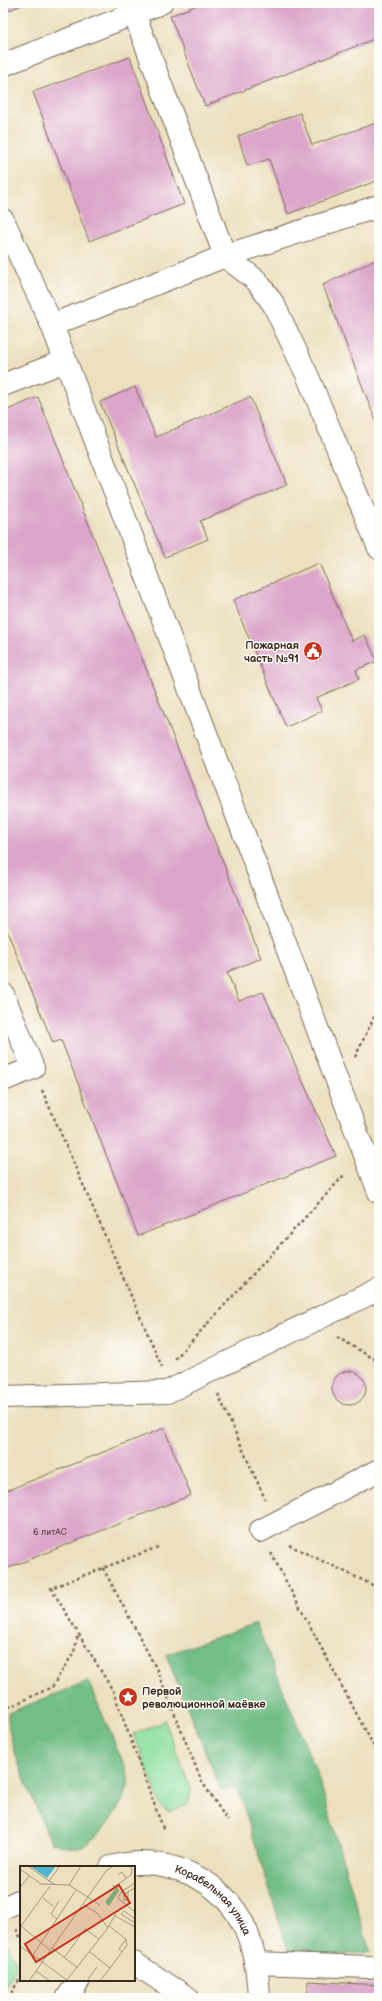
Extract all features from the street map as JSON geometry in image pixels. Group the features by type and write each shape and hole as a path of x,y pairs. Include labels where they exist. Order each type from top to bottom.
{"street":[{"path":"3,65 161,3"},
{"path":"134,14 225,256 257,282 274,306 308,377 379,548"},
{"path":"52,325 225,256 379,206"},
{"path":"3,220 52,325 379,1192"},
{"path":"3,385 65,361"},
{"path":"3,994 33,1068 3,1080"},
{"path":"3,1397 143,1394 167,1392 379,1289"},
{"path":"268,1527 379,1470"},
{"name":"Корабельная улица","path":"118,1866 132,1864 160,1864 176,1868 197,1876 213,1886 226,1898 242,1924 251,1944 259,1998"},
{"path":"3,1908 20,1900"},
{"path":"255,1963 370,1968"},
{"path":"135,1964 188,1998"},
{"path":"67,1998 78,1981"}],"path":[{"path":"340,1089 379,1007"},
{"path":"33,1068 164,1371 143,1394"},
{"path":"170,1365 364,1152"},
{"path":"311,1322 379,1362"},
{"path":"374,1359 379,1351"},
{"path":"208,1372 268,1527 379,1756"},
{"path":"268,1527 379,1588"},
{"path":"158,1547 51,1588 113,1691 164,1831"},
{"path":"103,1568 156,1668 202,1782 228,1821"},
{"path":"3,1710 52,1687 74,1652 78,1634"},
{"path":"8,1998 20,1979"}],"green space":[{"path":"256,1623 318,1776 370,1952 297,1959 293,1951 288,1950 238,1788 225,1790 220,1788 166,1655"},
{"path":"88,1681 126,1769 128,1785 124,1797 114,1815 100,1832 85,1844 78,1847 67,1847 51,1842 17,1760 12,1743 8,1713"},
{"path":"164,1719 191,1790 187,1805 169,1812 162,1808 134,1734 161,1723"},
{"path":"4,1936 17,1967 3,1990 3,1937"}],"building":[{"path":"3,3 26,3 3,13"},
{"path":"202,3 379,3 379,37 205,106 170,16"},
{"path":"130,57 184,204 89,241 33,92"},
{"path":"300,113 312,145 379,122 379,180 288,214 269,159 247,166 238,136"},
{"path":"379,258 379,429 323,285"},
{"path":"135,387 156,437 250,397 287,485 200,521 208,539 165,557 100,402"},
{"path":"38,397 261,958 227,972 239,1001 263,992 336,1156 138,1236 61,1040 53,1043 3,921 3,412"},
{"name":"Пожарная часть №91","path":"319,563 352,641 365,635 377,661 356,670 359,679 316,698 322,711 286,727 233,600"},
{"path":"352,1371 361,1376 365,1381 365,1395 361,1400 356,1404 346,1405 342,1404 333,1395 332,1385 333,1381 342,1372"},
{"path":"164,1428 191,1495 3,1570 3,1492"},
{"path":"308,1981 379,1985 379,1998 308,1998"}],"place":[{"name":"Пожарная часть №91","path":"313,651"},
{"name":"Первой революционной маёвке","path":"128,1697"}]}
